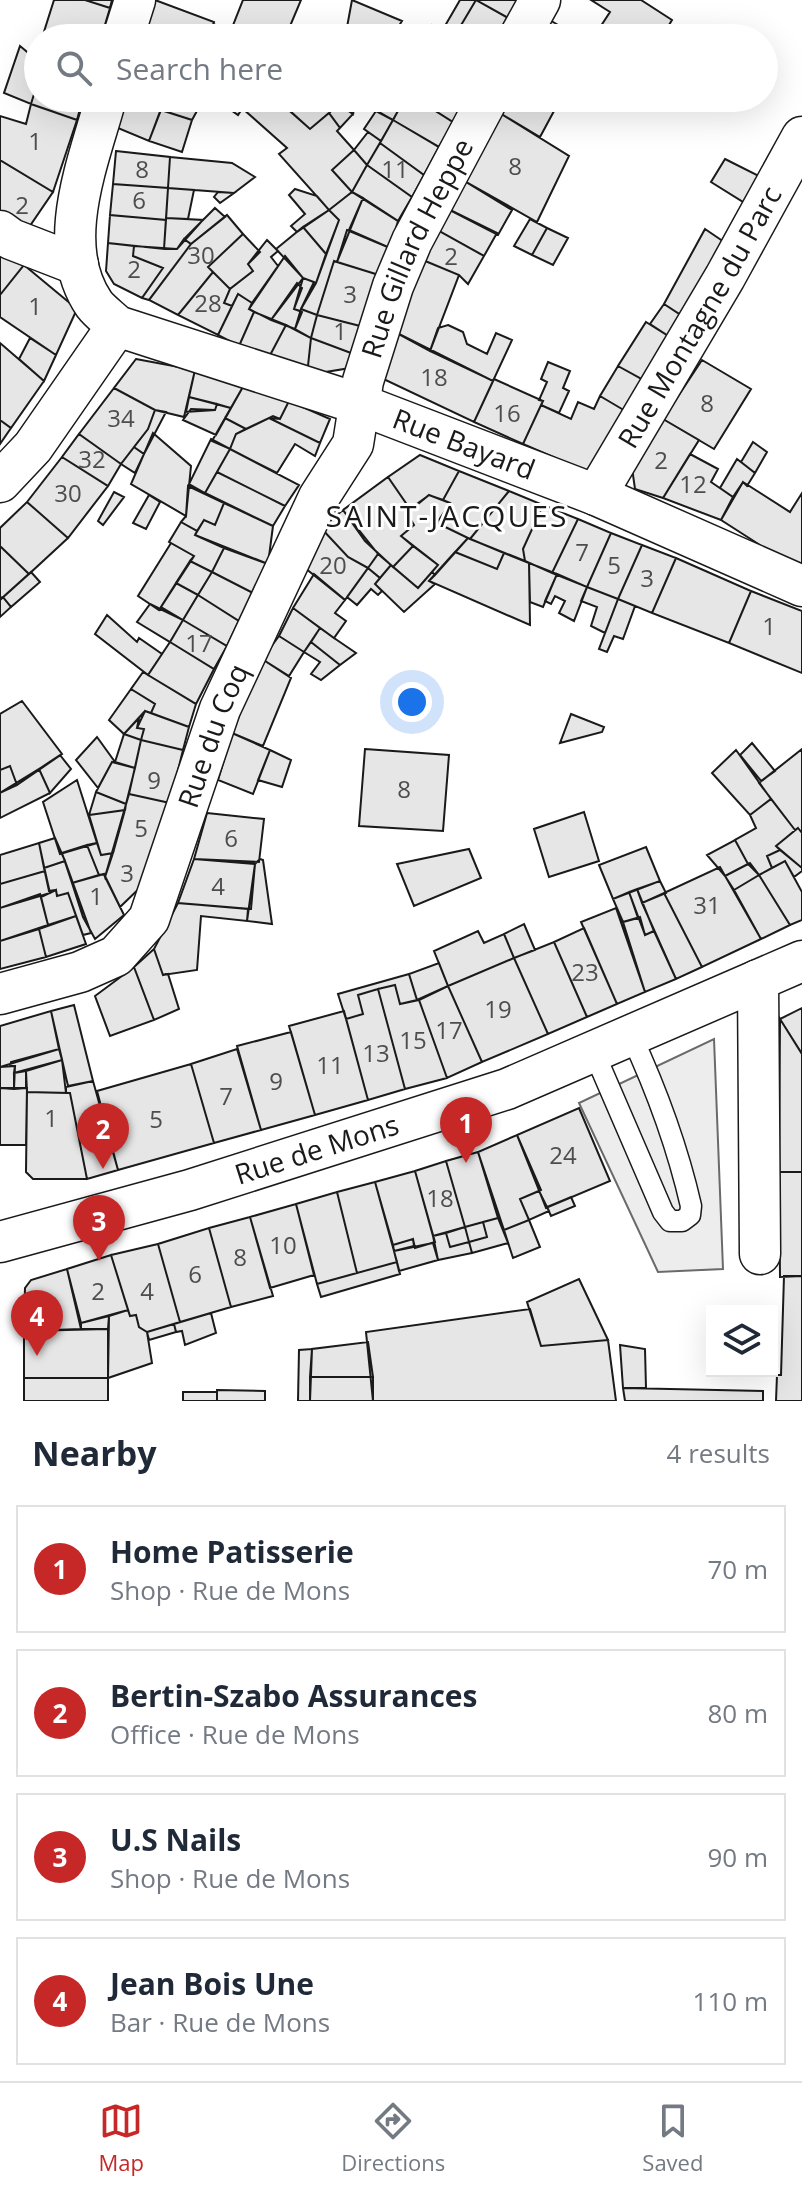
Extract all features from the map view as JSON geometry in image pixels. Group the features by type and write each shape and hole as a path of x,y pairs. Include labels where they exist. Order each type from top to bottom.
{"street":[{"path":"127,24 135,0"},
{"path":"527,24 540,0"},
{"path":"0,482 33,447 117,326 94,305 78,265 76,210 102,112"},
{"name":"Rue Gillard Heppe","path":"359,404 393,286 412,241 481,112"},
{"name":"Rue Montagne du Parc","path":"596,495 725,277 802,137"},
{"path":"0,231 11,239 78,265"},
{"name":"Rue Bayard","path":"117,326 359,404 596,495 802,586"},
{"name":"Rue du Coq","path":"0,994 80,972 116,956 149,919 220,709 319,497 353,444 359,404"},
{"name":"Rue de Mons","path":"0,1242 190,1190 507,1089 802,961"},
{"path":"758,980 760,1254"}],"lane":[{"path":"593,1050 663,1212 670,1221 682,1221 690,1215 691,1206 678,1149 657,1090 631,1035"}],"shaded area":[{"path":"714,1039 723,1269 658,1272 579,1103"}],"building":[{"path":"54,0 85,0 110,8 105,24 46,24"},
{"path":"85,0 112,0 110,8"},
{"path":"155,0 214,22 213,24 147,24"},
{"path":"243,0 301,0 291,24 234,24"},
{"path":"352,0 402,21 400,24 348,24"},
{"path":"460,0 476,0 462,24 446,24"},
{"path":"476,0 521,0 510,19"},
{"path":"476,0 510,19 507,24 462,24"},
{"path":"591,0 641,0 672,20 670,24 602,24 610,12"},
{"path":"20,46 24,49 24,101 4,93"},
{"path":"29,112 54,112 77,120 53,192 0,160 0,116 26,124"},
{"path":"54,112 79,112 77,120"},
{"path":"117,112 160,112 149,141 113,126"},
{"path":"160,112 192,120 182,152 149,141"},
{"path":"167,112 196,112 192,120"},
{"path":"246,112 291,112 310,129 329,113 340,128 337,131 354,150 332,170 352,192 329,210 279,154 287,148"},
{"path":"291,112 330,112 310,129"},
{"path":"350,112 353,114 340,128 329,113"},
{"path":"375,112 393,120 381,141 364,129"},
{"path":"379,112 397,112 393,120"},
{"path":"397,112 437,112 453,122 439,147 393,120"},
{"path":"437,112 458,112 453,122"},
{"path":"498,112 553,112 540,137"},
{"path":"498,112 569,156 537,222 461,179"},
{"path":"393,120 439,147 424,175 380,143"},
{"path":"368,132 381,141 367,165 354,150"},
{"path":"380,143 424,175 412,197 367,165"},
{"path":"354,150 367,165 352,192 332,170"},
{"path":"116,151 170,157 168,188 113,184"},
{"path":"170,157 232,163 255,177 234,193 168,188"},
{"path":"725,159 763,178 748,205 711,182"},
{"path":"0,160 53,192 23,236 0,220"},
{"path":"367,165 412,197 398,221 352,192"},
{"path":"461,179 512,210 498,235 444,207"},
{"path":"113,184 168,188 166,220 110,215"},
{"path":"168,188 194,190 188,219 166,218"},
{"path":"295,189 317,196 329,210 297,232 291,226 305,214 289,195"},
{"path":"218,192 234,193 220,203 214,197"},
{"path":"352,192 363,198 337,262 334,261 317,315 301,309 316,283 339,220 329,210"},
{"path":"363,198 398,221 390,248 349,230"},
{"path":"444,207 497,233 484,256 434,228"},
{"path":"215,208 225,217 191,244 184,239"},
{"path":"329,210 339,220 326,254 303,227"},
{"path":"110,215 166,220 164,249 108,243"},
{"path":"227,215 243,234 208,267 213,272 178,315 149,300 191,244"},
{"path":"166,218 203,220 177,249 164,249"},
{"path":"530,219 547,228 532,255 514,246"},
{"path":"303,227 326,254 316,283 303,278 276,249"},
{"path":"434,228 484,256 468,284 459,275 418,258"},
{"path":"547,228 568,238 553,265 532,255"},
{"path":"705,229 730,246 687,319 664,304"},
{"path":"347,230 390,248 382,276 337,262"},
{"path":"243,234 260,252 248,264 253,271 230,289 208,267"},
{"path":"184,239 191,244 149,300 142,298 163,268 133,256 134,246 177,249"},
{"path":"267,240 278,251 271,257 278,266 252,303 238,294 232,306 224,303 230,289 253,271 248,264"},
{"path":"108,243 134,246 133,256 163,268 142,298 114,284 106,271"},
{"path":"0,247 24,265 0,295"},
{"path":"285,256 303,278 271,320 249,309"},
{"path":"418,258 459,275 430,351 393,331"},
{"path":"334,261 382,276 368,328 317,315"},
{"path":"24,265 77,309 56,355 0,317 0,295"},
{"path":"213,272 230,289 224,303 232,306 218,335 178,315"},
{"path":"303,278 314,282 300,311 294,309"},
{"path":"297,283 302,288 294,309 302,312 295,329 271,320"},
{"path":"238,294 252,303 249,309 254,312 239,346 218,335"},
{"path":"664,304 687,319 673,339 650,324"},
{"path":"301,309 317,315 311,338 295,329"},
{"path":"254,312 286,325 268,359 239,346"},
{"path":"317,315 368,328 359,356 311,338"},
{"path":"646,322 673,339 645,381 618,366"},
{"path":"286,325 311,338 307,375 268,359"},
{"path":"448,325 463,332 467,344 487,354 496,333 512,340 493,381 430,351 438,328"},
{"path":"393,331 493,381 474,422 375,375"},
{"path":"30,338 56,355 44,381 19,359"},
{"path":"311,338 359,356 356,367 307,375"},
{"path":"0,343 44,381 11,428 0,420"},
{"path":"136,359 195,370 184,417 155,410 114,388"},
{"path":"702,360 751,389 714,449 663,419"},
{"path":"548,362 570,371 563,388 569,391 559,413 541,405 543,401 539,400 547,382 541,379"},
{"path":"618,366 645,381 627,412 600,396"},
{"path":"195,370 244,385 231,408 189,397"},
{"path":"494,379 543,401 523,444 474,422"},
{"path":"244,385 289,401 280,419 273,416 246,429 225,418"},
{"path":"114,388 155,410 148,429 121,464 79,434"},
{"path":"600,396 627,412 590,473 523,444 541,405 571,419 578,402 594,409"},
{"path":"189,397 217,404 215,410 186,412"},
{"path":"289,401 330,419 320,443 269,418 280,419"},
{"path":"217,404 231,408 216,435 183,420 191,409 215,410"},
{"path":"155,410 166,412 144,454 134,447 148,429"},
{"path":"225,418 246,429 236,434 230,449 212,441"},
{"path":"269,418 320,443 315,456 295,444 277,473 230,449 236,434"},
{"path":"663,419 699,440 663,498 635,489 632,468"},
{"path":"0,420 11,428 0,444"},
{"path":"153,433 191,466 186,516 131,484"},
{"path":"79,434 121,464 108,486 62,457"},
{"path":"211,439 230,449 205,493 189,484"},
{"path":"753,442 767,452 755,473 741,462"},
{"path":"134,447 144,454 135,473 121,464"},
{"path":"230,449 299,485 285,506 217,472"},
{"path":"690,454 718,469 711,482 733,497 721,520 663,498"},
{"path":"420,455 459,471 443,500 429,495 410,509 388,477"},
{"path":"62,457 108,486 68,538 27,502"},
{"path":"737,459 755,473 747,486 743,482 733,497 720,488"},
{"path":"459,471 509,491 470,539 437,523 450,503 443,500"},
{"path":"217,472 285,506 273,526 205,493"},
{"path":"388,477 410,509 407,513 414,525 401,536 413,546 393,567 365,541 343,510"},
{"path":"743,482 790,512 802,493 802,572 721,520"},
{"path":"188,486 224,503 215,525 204,520 197,531 181,522 186,516"},
{"path":"509,491 543,505 523,549 525,561 470,539"},
{"path":"114,492 124,497 103,525 98,521"},
{"path":"149,495 160,502 146,529 133,523"},
{"path":"429,495 450,503 437,523 468,538 435,575 432,572 438,565 401,536 414,525 407,513"},
{"path":"27,502 68,538 29,574 0,546 0,528"},
{"path":"224,503 273,526 268,564 195,535 204,520 215,525"},
{"path":"543,505 578,519 552,573 525,561 523,549"},
{"path":"343,510 378,554 368,568 348,557 321,528"},
{"path":"578,519 611,533 587,587 552,573"},
{"path":"181,522 197,531 195,535 224,548 212,572 190,561 194,556 169,542"},
{"path":"321,528 348,557 368,568 345,600 300,564"},
{"path":"611,533 642,545 618,599 587,587"},
{"path":"468,538 504,553 497,569 455,552"},
{"path":"171,543 194,556 159,610 138,596"},
{"path":"642,545 676,558 652,613 618,599"},
{"path":"0,546 29,574 1,599 0,598"},
{"path":"413,546 438,565 418,588 393,567"},
{"path":"224,548 268,564 253,593 212,572"},
{"path":"455,552 497,569 504,553 529,563 530,625 429,581"},
{"path":"378,554 391,565 380,578 368,568"},
{"path":"676,558 751,591 729,643 652,613"},
{"path":"190,561 212,572 198,595 176,583"},
{"path":"529,563 557,574 543,607 530,602"},
{"path":"391,565 418,588 432,572 435,575 429,581 435,584 404,612 375,584"},
{"path":"368,568 380,578 375,584 382,591 378,595 371,589 357,605 347,597"},
{"path":"31,572 40,582 11,607 3,597"},
{"path":"212,572 253,593 239,621 198,595"},
{"path":"314,574 345,600 335,613 346,621 334,638 293,608"},
{"path":"557,574 587,587 574,621 559,613 565,601 555,596 551,604 545,601"},
{"path":"176,583 198,595 183,620 161,607"},
{"path":"587,587 618,599 605,633 591,626 597,607 581,601"},
{"path":"751,591 802,611 802,673 729,643"},
{"path":"198,595 239,621 227,646 183,620"},
{"path":"3,597 11,607 0,617 0,598"},
{"path":"618,599 635,606 623,639 614,636 607,652 599,649"},
{"path":"150,604 183,620 170,642 137,622"},
{"path":"293,608 320,628 304,652 279,636"},
{"path":"107,615 137,642 139,638 162,654 148,675 95,634"},
{"path":"183,620 227,646 214,669 170,642"},
{"path":"320,628 356,653 340,665 311,642"},
{"path":"279,636 304,652 289,676 262,659"},
{"path":"170,642 214,669 196,704 148,675"},
{"path":"311,642 340,665 321,680 311,674 320,662 304,652"},
{"path":"262,659 291,678 263,746 232,733"},
{"path":"143,672 196,704 189,727 151,713 155,704 131,689"},
{"path":"131,689 155,704 151,713 145,711 124,734 109,720"},
{"path":"22,701 62,754 17,785 10,766 0,770 0,714"},
{"path":"145,711 189,727 183,750 141,740 144,729 137,728"},
{"path":"571,714 604,727 602,732 560,743"},
{"path":"139,718 137,728 144,729 141,740 124,734"},
{"path":"232,733 270,750 253,794 218,780"},
{"path":"124,734 141,740 135,768 115,762"},
{"path":"97,737 115,762 112,762 98,788 76,760"},
{"path":"141,740 183,750 170,803 129,794"},
{"path":"752,743 775,771 761,781 740,755"},
{"path":"365,749 449,755 443,831 359,826"},
{"path":"802,749 802,833 798,828 795,830 759,783"},
{"path":"270,750 291,760 282,787 258,780"},
{"path":"736,750 771,799 750,815 712,773"},
{"path":"60,755 71,769 50,793 39,769"},
{"path":"112,762 135,768 126,804 96,792"},
{"path":"10,766 17,785 0,793 0,770"},
{"path":"39,769 50,793 0,818 0,793"},
{"path":"77,780 97,843 60,854 43,802"},
{"path":"96,792 126,804 125,810 89,815"},
{"path":"129,794 170,803 147,881 120,907 105,877"},
{"path":"771,799 795,830 798,828 776,846 780,850 767,856 772,868 759,875 748,864 735,840 756,828 750,815"},
{"path":"125,810 113,853 101,855 89,815"},
{"path":"584,812 599,861 549,877 534,829"},
{"path":"207,813 264,819 259,862 194,859"},
{"path":"798,828 802,833 802,868 776,846"},
{"path":"55,838 65,861 44,868 39,843"},
{"path":"735,840 748,864 725,876 707,855"},
{"path":"39,843 45,871 0,884 0,855"},
{"path":"97,843 101,855 113,853 105,877 104,874 99,875 87,845"},
{"path":"87,845 99,875 72,883 62,853"},
{"path":"646,847 660,881 613,899 599,865"},
{"path":"469,849 481,878 414,906 397,864"},
{"path":"780,850 802,868 794,877 785,861 772,868 767,856"},
{"path":"194,859 255,864 251,909 178,903"},
{"path":"263,860 272,924 247,921 255,864"},
{"path":"65,861 91,933 83,935 68,893 57,896 56,890 49,891 44,868"},
{"path":"785,861 802,892 802,920 790,925 759,875"},
{"path":"750,863 759,875 734,890 725,876"},
{"path":"720,867 761,939 702,967 664,893"},
{"path":"45,871 50,893 0,908 0,884"},
{"path":"104,874 124,915 95,939 83,917 72,883"},
{"path":"759,875 790,925 761,939 734,890"},
{"path":"660,881 666,893 642,903 637,889"},
{"path":"637,889 654,931 645,935 629,892"},
{"path":"56,890 57,896 68,893 76,916 48,925 41,897"},
{"path":"629,892 638,918 623,922 613,899"},
{"path":"664,893 702,967 676,979 642,903"},
{"path":"40,894 48,925 0,941 0,908"},
{"path":"178,903 248,909 247,921 201,916 197,970 163,975 154,949"},
{"path":"616,908 645,992 617,1004 581,922"},
{"path":"76,916 86,944 46,957 39,929"},
{"path":"640,917 645,935 654,931 676,979 645,992 623,922"},
{"path":"524,924 535,950 514,958 504,934"},
{"path":"584,928 617,1004 587,1017 554,942"},
{"path":"39,929 46,957 0,969 0,941"},
{"path":"478,931 484,943 504,934 514,958 448,986 434,951"},
{"path":"554,942 587,1017 548,1034 514,958"},
{"path":"154,949 163,975 168,974 179,1009 154,1020 134,967"},
{"path":"514,958 548,1034 482,1062 448,986"},
{"path":"439,963 448,986 417,1000 409,974"},
{"path":"134,967 154,1020 110,1036 95,996"},
{"path":"409,974 417,1000 400,1004 395,985 378,989 358,995 363,1014 346,1019 338,994"},
{"path":"395,985 400,1004 419,1000 447,1078 405,1089 378,989"},
{"path":"448,986 482,1062 447,1078 419,1000"},
{"path":"378,989 405,1089 368,1100 346,1019 363,1014 358,995"},
{"path":"74,1005 93,1081 68,1086 51,1011"},
{"path":"802,1008 802,1054 780,1019"},
{"path":"51,1011 59,1049 0,1067 0,1026"},
{"path":"344,1011 368,1100 315,1115 289,1026"},
{"path":"780,1019 802,1054 802,1172 779,1172"},
{"path":"291,1032 315,1115 261,1130 237,1046"},
{"path":"59,1049 62,1060 14,1073 15,1066 10,1066 11,1062"},
{"path":"237,1049 261,1130 214,1143 191,1064"},
{"path":"62,1060 66,1093 27,1092 26,1071"},
{"path":"191,1064 214,1143 118,1170 97,1091"},
{"path":"15,1066 14,1089 0,1088 0,1067"},
{"path":"26,1071 26,1088 14,1089 14,1073"},
{"path":"93,1081 118,1170 87,1179 70,1093 66,1093 66,1087"},
{"path":"0,1088 27,1088 26,1145 0,1145"},
{"path":"27,1092 70,1093 87,1179 33,1179 26,1172"},
{"path":"579,1108 610,1181 546,1208 517,1135"},
{"path":"517,1135 541,1190 520,1199 529,1220 504,1230 478,1152"},
{"path":"478,1152 498,1218 465,1227 446,1161"},
{"path":"446,1161 465,1227 433,1236 415,1171"},
{"path":"415,1171 435,1242 415,1248 413,1239 393,1245 375,1182"},
{"path":"779,1172 802,1172 802,1276 780,1277"},
{"path":"375,1182 397,1262 357,1273 337,1192"},
{"path":"539,1191 549,1211 529,1220 520,1199"},
{"path":"337,1192 357,1273 317,1284 296,1204"},
{"path":"571,1197 575,1206 551,1216 547,1207"},
{"path":"296,1204 314,1275 270,1288 250,1217"},
{"path":"250,1217 273,1296 231,1307 209,1228"},
{"path":"498,1218 508,1243 472,1253 469,1242 487,1237 483,1222"},
{"path":"529,1220 540,1247 513,1258 504,1230"},
{"path":"483,1222 487,1237 469,1242 465,1227"},
{"path":"465,1227 469,1242 450,1247 446,1233"},
{"path":"209,1228 231,1307 180,1322 158,1244"},
{"path":"446,1233 450,1247 469,1242 472,1253 438,1260 433,1236"},
{"path":"413,1239 414,1246 394,1251 393,1245"},
{"path":"433,1243 438,1260 399,1271 394,1251"},
{"path":"158,1244 180,1322 147,1332 139,1327 136,1315 130,1316 111,1255"},
{"path":"111,1255 128,1310 81,1323 67,1269"},
{"path":"397,1262 400,1274 321,1297 317,1284"},
{"path":"67,1269 81,1329 24,1331 25,1288 31,1280"},
{"path":"784,1276 802,1276 802,1401 776,1401 777,1377 781,1375"},
{"path":"579,1279 608,1340 541,1346 527,1302"},
{"path":"530,1309 541,1346 608,1340 616,1401 373,1401 366,1332"},
{"path":"128,1310 130,1316 136,1315 139,1327 147,1332 152,1363 108,1378 109,1316"},
{"path":"211,1313 216,1333 185,1345 182,1331 176,1332 174,1324"},
{"path":"109,1316 108,1329 81,1329 81,1323"},
{"path":"174,1324 176,1332 149,1340 147,1332"},
{"path":"108,1329 108,1378 24,1378 24,1331"},
{"path":"368,1342 373,1377 310,1377 312,1349"},
{"path":"620,1345 645,1349 646,1388 623,1388"},
{"path":"312,1349 310,1401 298,1401 299,1350"},
{"path":"310,1377 373,1377 373,1401 310,1401"},
{"path":"24,1378 108,1378 108,1401 24,1401"},
{"path":"623,1388 763,1391 763,1401 625,1401"},
{"path":"217,1390 265,1391 265,1401 217,1401"},
{"path":"183,1392 217,1392 217,1401 183,1401"}],"place":[{"name":"Home Patisserie","path":"466,1163"},
{"name":"Bertin-Szabo Assurances","path":"103,1169"},
{"name":"U.S Nails","path":"99,1261"},
{"name":"Jean Bois Une","path":"37,1356"}],"district":[{"name":"SAINT-JACQUES","path":"447,517"}]}
